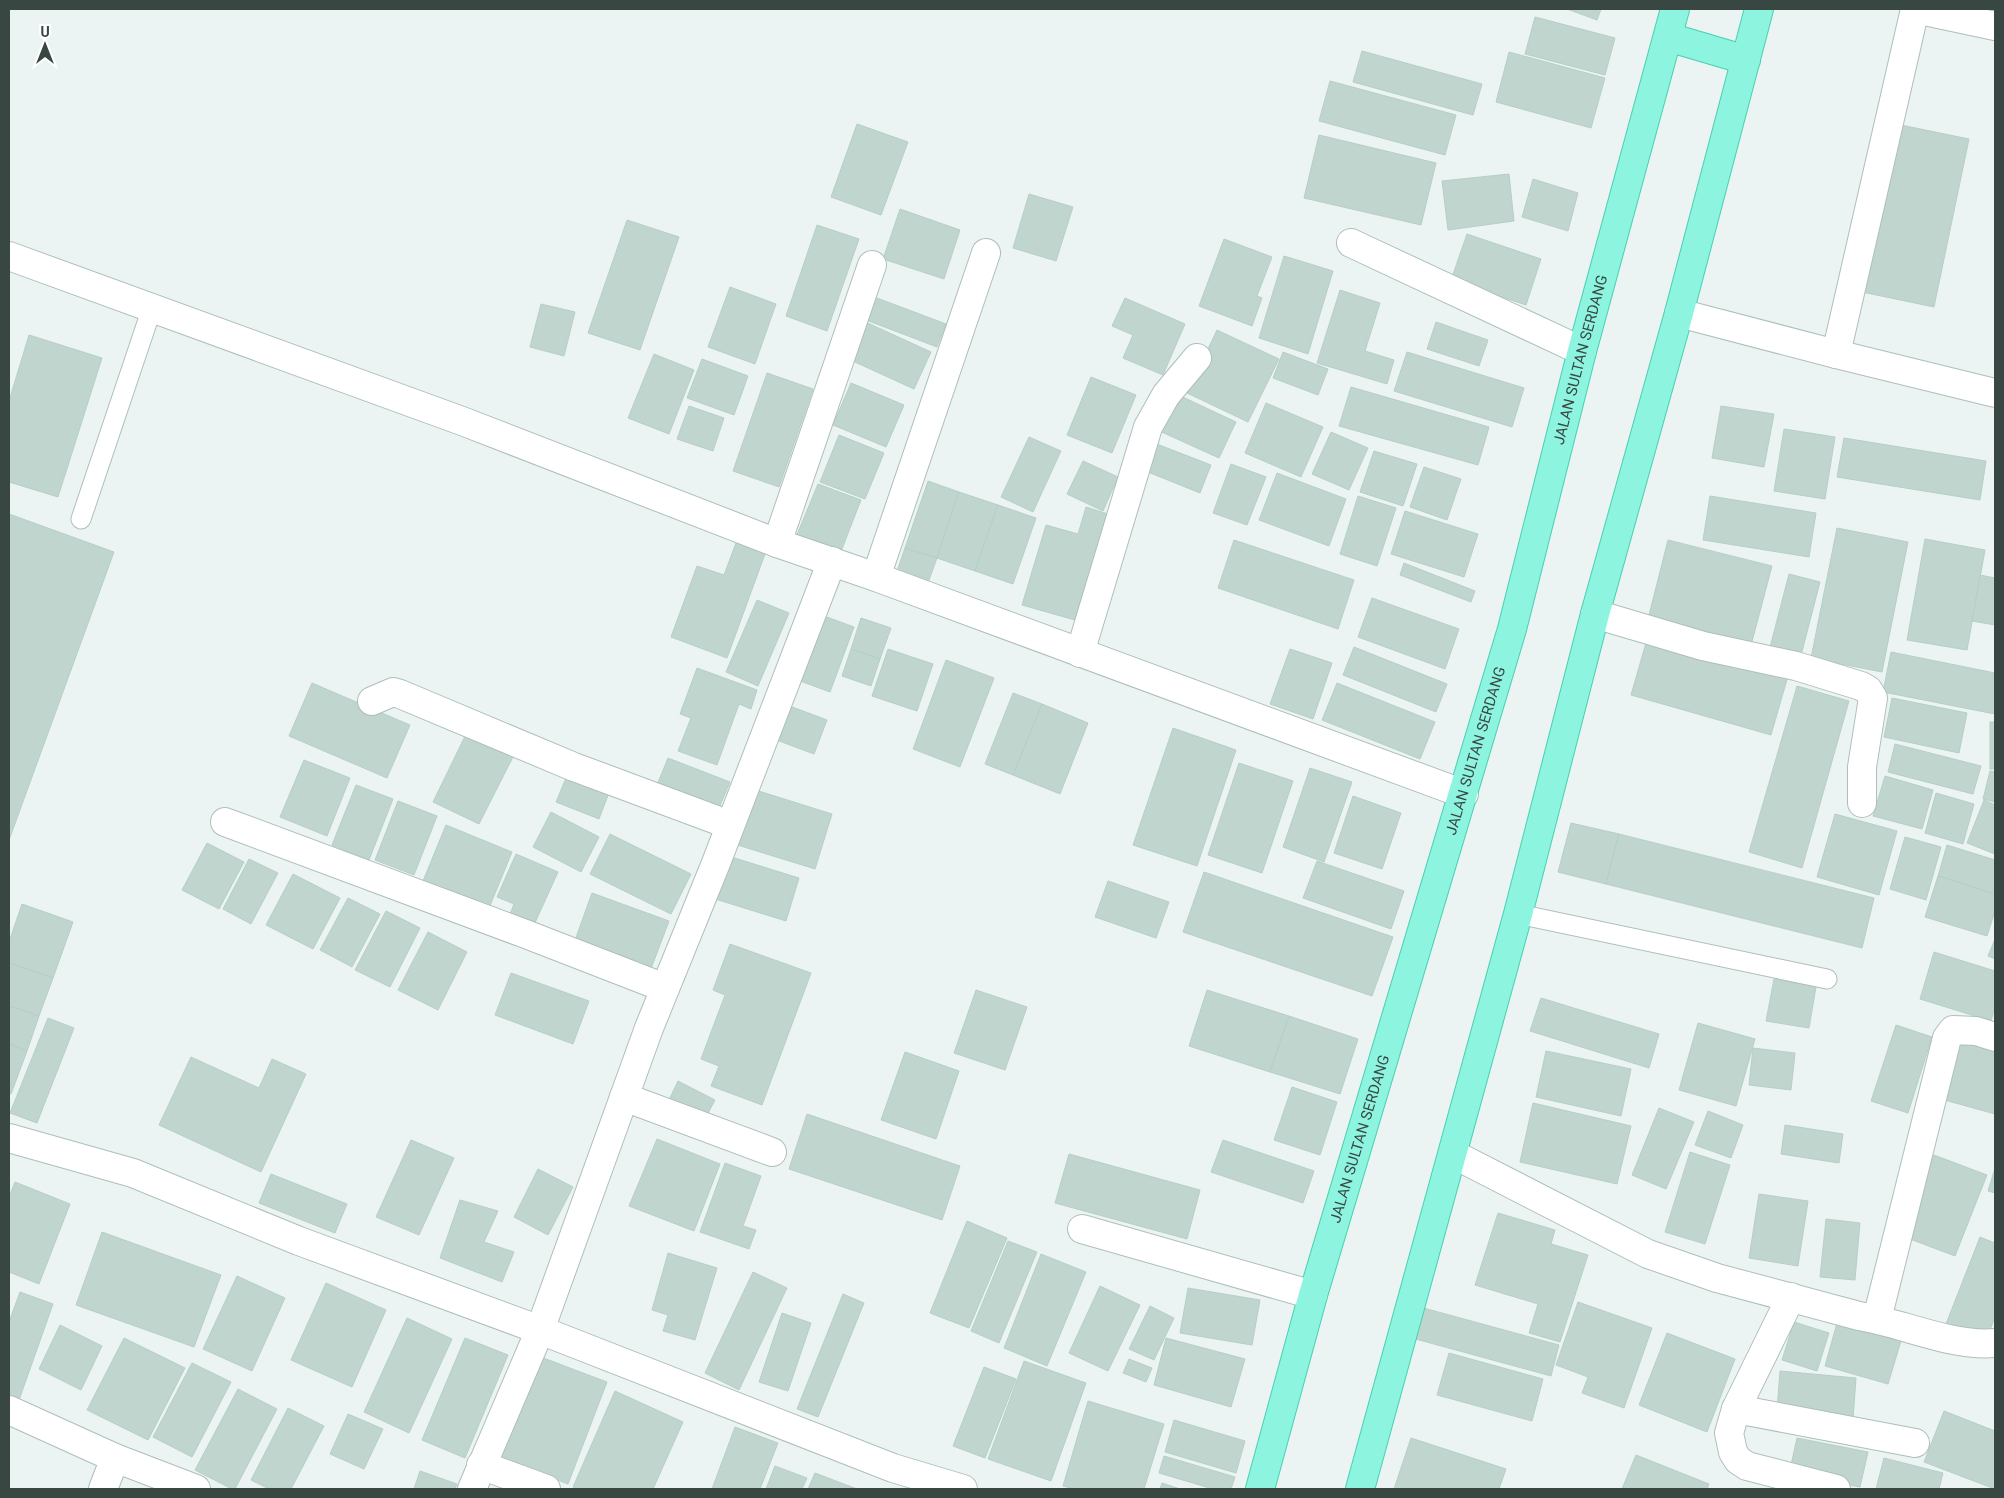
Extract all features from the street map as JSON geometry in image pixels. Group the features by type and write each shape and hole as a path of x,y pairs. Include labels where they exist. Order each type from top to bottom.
{"highway":[{"name":"JALAN SULTAN SERDANG","path":"1260,1489 1313,1295 1512,629 1582,351 1675,9"},
{"path":"1360,1489 1518,914 1595,614 1679,313 1759,9"},
{"path":"1668,37 1746,60"}],"street":[{"path":"1836,354 1915,9 1995,26"},
{"path":"1351,243 1582,351"},
{"path":"876,577 986,253"},
{"path":"9,256 462,421 777,543 876,577 1080,654 1464,794"},
{"path":"777,543 872,265"},
{"path":"1679,313 1995,393"},
{"path":"1080,654 1148,427 1166,395 1198,358"},
{"path":"546,1489 476,1477 540,1330 664,988 716,863 832,561"},
{"path":"1595,614 1703,646 1796,666 1861,686 1868,690 1873,698 1862,767 1862,803"},
{"path":"372,701 393,692 400,694 574,767 730,825"},
{"path":"224,822 523,933 664,988"},
{"path":"1878,1319 1947,1038 1953,1030 1966,1030 1995,1037"},
{"path":"624,1097 772,1152"},
{"path":"9,1138 133,1173 299,1241 540,1330 888,1478 963,1489"},
{"path":"1453,1154 1648,1254 1717,1278 1859,1316 1878,1319 1925,1333 1958,1340 1995,1343"},
{"path":"1082,1229 1313,1295"},
{"path":"1791,1297 1736,1409 1729,1433 1730,1444 1738,1460 1747,1466 1836,1489"},
{"path":"1736,1409 1915,1443"},
{"path":"9,1410 115,1458 196,1489"},
{"path":"103,1489 115,1458"}],"lane":[{"path":"80,519 152,308"},
{"path":"1518,914 1827,979"}],"building":[{"path":"1567,9 1601,9 1597,20"},
{"path":"1535,17 1615,38 1605,75 1525,54"},
{"path":"1362,51 1482,84 1473,115 1353,82"},
{"path":"1509,52 1605,78 1591,128 1496,102"},
{"path":"1330,81 1456,115 1445,155 1319,121"},
{"path":"857,124 908,142 881,215 831,197"},
{"path":"1896,124 1969,139 1934,307 1862,292"},
{"path":"1319,135 1436,163 1421,225 1304,198"},
{"path":"1509,174 1514,221 1448,230 1442,181"},
{"path":"1533,179 1578,193 1568,231 1522,217"},
{"path":"1029,194 1073,207 1056,261 1013,248"},
{"path":"900,209 960,230 944,279 883,259"},
{"path":"627,220 679,237 640,350 588,333"},
{"path":"817,225 859,239 827,331 786,316"},
{"path":"1467,234 1541,259 1526,305 1451,280"},
{"path":"1224,239 1272,257 1257,296 1262,298 1252,326 1199,306"},
{"path":"1284,256 1333,271 1308,354 1259,338"},
{"path":"730,287 776,304 755,364 708,347"},
{"path":"1340,290 1380,303 1365,351 1394,360 1387,384 1317,363"},
{"path":"869,295 946,324 937,347 861,318"},
{"path":"1125,298 1185,324 1163,375 1123,358 1133,335 1112,326"},
{"path":"541,304 575,312 564,356 530,347"},
{"path":"861,320 931,352 914,389 844,357"},
{"path":"1436,322 1488,340 1479,366 1427,349"},
{"path":"1217,330 1279,359 1248,422 1187,393"},
{"path":"29,335 102,358 58,497 9,482 9,401"},
{"path":"1283,352 1328,369 1318,395 1273,378"},
{"path":"1407,352 1524,388 1512,427 1394,391"},
{"path":"654,354 694,370 669,434 628,418"},
{"path":"702,359 748,376 734,415 687,398"},
{"path":"767,373 813,389 779,487 733,471"},
{"path":"1091,377 1136,395 1112,453 1067,435"},
{"path":"851,383 904,405 886,447 833,425"},
{"path":"1351,387 1489,427 1478,465 1339,426"},
{"path":"1172,392 1236,422 1219,458 1155,429"},
{"path":"1266,403 1323,427 1301,477 1245,453"},
{"path":"689,406 724,418 713,451 677,439"},
{"path":"1721,406 1774,414 1764,467 1712,458"},
{"path":"1784,429 1835,437 1825,499 1774,491"},
{"path":"1331,432 1368,448 1349,490 1312,474"},
{"path":"839,435 884,453 865,499 820,482"},
{"path":"1029,437 1061,451 1033,512 1001,497"},
{"path":"1844,438 1986,461 1980,500 1837,477"},
{"path":"1149,441 1211,465 1200,493 1138,468"},
{"path":"1374,451 1417,464 1403,506 1360,492"},
{"path":"1083,461 1118,477 1103,511 1067,494"},
{"path":"1231,464 1266,477 1247,525 1213,513"},
{"path":"1424,467 1461,479 1447,520 1410,507"},
{"path":"1277,473 1346,499 1329,546 1259,520"},
{"path":"928,481 959,492 937,558 905,548"},
{"path":"818,484 861,500 840,554 796,537"},
{"path":"959,492 998,505 975,571 937,558"},
{"path":"1358,496 1396,508 1377,566 1340,554"},
{"path":"1710,496 1816,513 1809,557 1703,540"},
{"path":"998,505 1036,518 1013,584 975,571"},
{"path":"1086,507 1108,514 1075,620 1022,605 1046,525 1078,534"},
{"path":"1405,511 1478,534 1464,577 1391,554"},
{"path":"9,514 114,552 9,840"},
{"path":"1837,528 1908,542 1882,672 1811,658"},
{"path":"1925,539 1985,550 1967,650 1907,640"},
{"path":"1234,540 1354,580 1338,629 1218,588"},
{"path":"1668,540 1772,566 1750,649 1647,623"},
{"path":"736,543 765,554 727,658 671,637 697,566 724,575"},
{"path":"905,548 937,558 925,591 894,580"},
{"path":"1404,563 1475,591 1471,602 1400,575"},
{"path":"1789,574 1820,582 1799,663 1768,655"},
{"path":"1980,575 1995,578 1995,625 1972,621"},
{"path":"1372,598 1459,629 1445,669 1358,637"},
{"path":"757,600 789,613 758,686 726,672"},
{"path":"816,613 854,627 830,692 792,678"},
{"path":"861,618 891,628 880,659 851,649"},
{"path":"1648,636 1788,676 1771,735 1631,695"},
{"path":"1354,647 1447,684 1436,712 1343,675"},
{"path":"851,649 880,659 871,686 842,676"},
{"path":"888,649 933,664 917,711 872,696"},
{"path":"1290,649 1332,663 1313,719 1270,704"},
{"path":"1891,652 1995,673 1995,714 1883,692"},
{"path":"946,660 994,678 960,767 913,749"},
{"path":"697,668 757,690 751,709 739,704 717,765 678,751 691,718 680,714"},
{"path":"312,683 410,725 387,778 289,736"},
{"path":"1337,683 1435,722 1420,759 1322,720"},
{"path":"1797,686 1849,701 1802,868 1749,852"},
{"path":"1013,693 1042,704 1013,775 985,764"},
{"path":"1892,698 1967,713 1959,753 1884,737"},
{"path":"1042,704 1088,723 1060,794 1013,775"},
{"path":"787,705 827,720 814,754 774,739"},
{"path":"1990,722 1995,722 1995,769 1990,769"},
{"path":"469,728 516,751 479,824 433,802"},
{"path":"1173,728 1236,750 1197,866 1133,845"},
{"path":"1895,744 1981,766 1973,794 1888,772"},
{"path":"668,758 730,782 716,815 655,790"},
{"path":"304,760 350,778 327,836 280,817"},
{"path":"1239,763 1293,781 1262,873 1208,855"},
{"path":"1310,768 1352,782 1324,862 1283,847"},
{"path":"1990,771 1995,772 1995,802 1983,799"},
{"path":"568,773 610,790 599,819 556,802"},
{"path":"1885,776 1933,790 1922,829 1873,816"},
{"path":"356,785 393,799 369,860 332,845"},
{"path":"749,788 832,814 815,869 731,843"},
{"path":"1936,793 1974,804 1963,844 1925,833"},
{"path":"1353,796 1401,813 1382,869 1334,853"},
{"path":"1984,800 1995,805 1995,854 1967,843"},
{"path":"398,801 437,816 414,875 375,860"},
{"path":"551,812 599,837 581,872 533,847"},
{"path":"1835,814 1897,831 1879,895 1817,877"},
{"path":"1571,823 1619,834 1606,884 1558,872"},
{"path":"446,825 512,852 487,913 421,886"},
{"path":"610,834 691,874 671,914 590,874"},
{"path":"1619,834 1874,898 1862,948 1606,884"},
{"path":"1905,837 1941,847 1926,900 1890,889"},
{"path":"207,843 244,862 219,909 182,890"},
{"path":"1947,845 1995,860 1995,894 1938,876"},
{"path":"516,854 558,872 534,925 510,914 514,904 497,897"},
{"path":"725,855 799,878 786,921 712,898"},
{"path":"249,859 278,873 251,924 223,909"},
{"path":"1317,861 1404,891 1391,929 1303,898"},
{"path":"1204,872 1393,937 1372,996 1183,932"},
{"path":"293,874 340,898 313,949 266,925"},
{"path":"1938,876 1995,894 1995,911 1987,936 1925,917"},
{"path":"1108,881 1169,902 1156,938 1095,917"},
{"path":"592,893 669,921 649,974 573,946"},
{"path":"348,898 380,914 352,967 320,950"},
{"path":"22,904 73,922 53,978 9,963 9,942"},
{"path":"386,911 420,928 390,987 355,970"},
{"path":"428,932 467,952 438,1010 398,990"},
{"path":"1995,939 1995,959 1988,956"},
{"path":"730,944 811,973 762,1105 711,1086 719,1066 701,1059 725,995 713,990"},
{"path":"1934,952 1995,971 1995,1007 1991,1021 1920,999"},
{"path":"9,963 53,978 39,1016 9,1006"},
{"path":"511,973 589,1001 573,1044 495,1015"},
{"path":"1774,979 1816,987 1809,1028 1766,1021"},
{"path":"976,990 1027,1007 1005,1070 954,1053"},
{"path":"1207,990 1289,1016 1270,1072 1189,1046"},
{"path":"1541,998 1659,1034 1649,1068 1530,1031"},
{"path":"9,1006 39,1016 27,1051 9,1044"},
{"path":"1289,1016 1358,1039 1340,1094 1270,1072"},
{"path":"48,1018 74,1028 37,1123 10,1113"},
{"path":"1698,1023 1755,1039 1736,1106 1679,1090"},
{"path":"1896,1025 1932,1037 1908,1113 1871,1101"},
{"path":"1958,1038 1995,1048 1995,1114 1941,1099"},
{"path":"9,1044 27,1051 11,1094 9,1093"},
{"path":"1753,1048 1795,1053 1791,1090 1749,1085"},
{"path":"1546,1051 1631,1069 1621,1116 1536,1097"},
{"path":"905,1052 959,1071 936,1139 881,1120"},
{"path":"191,1057 259,1088 272,1059 306,1074 261,1172 159,1125"},
{"path":"678,1081 715,1100 705,1119 669,1100"},
{"path":"1292,1087 1337,1102 1320,1155 1274,1140"},
{"path":"1533,1103 1631,1126 1617,1184 1520,1162"},
{"path":"1659,1108 1694,1122 1666,1189 1632,1175"},
{"path":"1708,1111 1743,1125 1731,1158 1695,1145"},
{"path":"807,1114 960,1166 942,1220 789,1169"},
{"path":"1785,1125 1843,1134 1839,1163 1781,1154"},
{"path":"657,1139 720,1164 694,1231 629,1206"},
{"path":"411,1140 454,1158 419,1235 376,1217"},
{"path":"1223,1140 1314,1171 1303,1203 1211,1172"},
{"path":"1690,1152 1730,1165 1705,1244 1665,1232"},
{"path":"1069,1154 1200,1190 1187,1239 1055,1203"},
{"path":"1934,1155 1987,1175 1955,1256 1902,1236"},
{"path":"725,1163 761,1176 743,1226 756,1230 749,1249 700,1232"},
{"path":"1995,1168 1995,1193 1988,1191"},
{"path":"538,1169 573,1187 548,1235 514,1217"},
{"path":"271,1174 347,1204 335,1233 259,1203"},
{"path":"15,1182 70,1204 39,1284 9,1272 9,1197"},
{"path":"1759,1194 1808,1201 1798,1266 1749,1258"},
{"path":"460,1200 498,1211 484,1242 514,1252 502,1282 440,1258"},
{"path":"1498,1213 1555,1230 1551,1244 1588,1255 1560,1342 1529,1333 1538,1304 1475,1285"},
{"path":"1826,1219 1860,1223 1855,1280 1820,1277"},
{"path":"967,1221 1007,1238 969,1328 930,1313"},
{"path":"102,1232 221,1275 194,1347 76,1305"},
{"path":"1980,1237 1995,1243 1995,1317 1986,1340 1946,1324"},
{"path":"1008,1241 1037,1252 999,1343 971,1331"},
{"path":"668,1253 717,1268 695,1340 663,1331 668,1315 652,1310"},
{"path":"1041,1254 1086,1272 1047,1366 1004,1348"},
{"path":"753,1272 787,1288 739,1390 705,1373"},
{"path":"237,1276 285,1298 252,1371 203,1349"},
{"path":"326,1283 386,1310 352,1387 291,1360"},
{"path":"1100,1286 1140,1305 1108,1371 1069,1353"},
{"path":"1188,1288 1260,1300 1252,1345 1180,1333"},
{"path":"20,1292 53,1304 19,1400 9,1397 9,1322"},
{"path":"843,1294 864,1303 818,1417 797,1409"},
{"path":"1578,1302 1652,1328 1624,1408 1582,1393 1588,1377 1556,1365"},
{"path":"1150,1306 1174,1318 1154,1360 1129,1349"},
{"path":"1420,1307 1559,1345 1551,1376 1412,1338"},
{"path":"782,1313 811,1323 788,1391 759,1382"},
{"path":"407,1318 452,1339 409,1433 364,1412"},
{"path":"1794,1322 1829,1333 1817,1371 1782,1360"},
{"path":"1837,1323 1901,1341 1888,1384 1825,1366"},
{"path":"60,1325 102,1346 81,1390 39,1369"},
{"path":"1667,1333 1735,1359 1707,1432 1639,1405"},
{"path":"124,1338 185,1368 148,1440 87,1410"},
{"path":"465,1338 508,1355 465,1458 422,1440"},
{"path":"1166,1338 1245,1359 1231,1407 1154,1385"},
{"path":"1449,1353 1543,1379 1532,1421 1437,1395"},
{"path":"538,1356 607,1382 568,1484 499,1457"},
{"path":"1129,1359 1152,1368 1146,1382 1123,1373"},
{"path":"1024,1361 1086,1383 1051,1481 988,1459"},
{"path":"192,1363 231,1382 192,1457 153,1437"},
{"path":"984,1367 1016,1379 985,1458 953,1446"},
{"path":"1780,1371 1856,1378 1853,1419 1777,1411"},
{"path":"238,1389 277,1409 235,1489 232,1489 195,1470"},
{"path":"615,1391 683,1422 653,1489 578,1489 573,1487"},
{"path":"1088,1401 1164,1424 1144,1489 1074,1489 1063,1486"},
{"path":"288,1408 324,1426 291,1489 269,1489 251,1480"},
{"path":"1944,1411 1995,1431 1995,1489 1924,1462"},
{"path":"348,1414 383,1429 364,1469 330,1454"},
{"path":"1174,1420 1245,1441 1236,1473 1165,1452"},
{"path":"735,1427 778,1443 760,1489 712,1489"},
{"path":"1411,1438 1506,1469 1499,1489 1394,1489"},
{"path":"1797,1438 1868,1452 1860,1487 1789,1474"},
{"path":"1636,1455 1709,1484 1707,1489 1622,1489"},
{"path":"1164,1456 1235,1477 1231,1489 1213,1489 1159,1473"},
{"path":"1884,1458 1943,1473 1939,1489 1876,1489"},
{"path":"775,1466 807,1478 802,1489 766,1489"},
{"path":"420,1471 457,1484 455,1489 414,1489"},
{"path":"815,1473 857,1489 808,1489"},
{"path":"1162,1483 1180,1489 1160,1489"}]}
